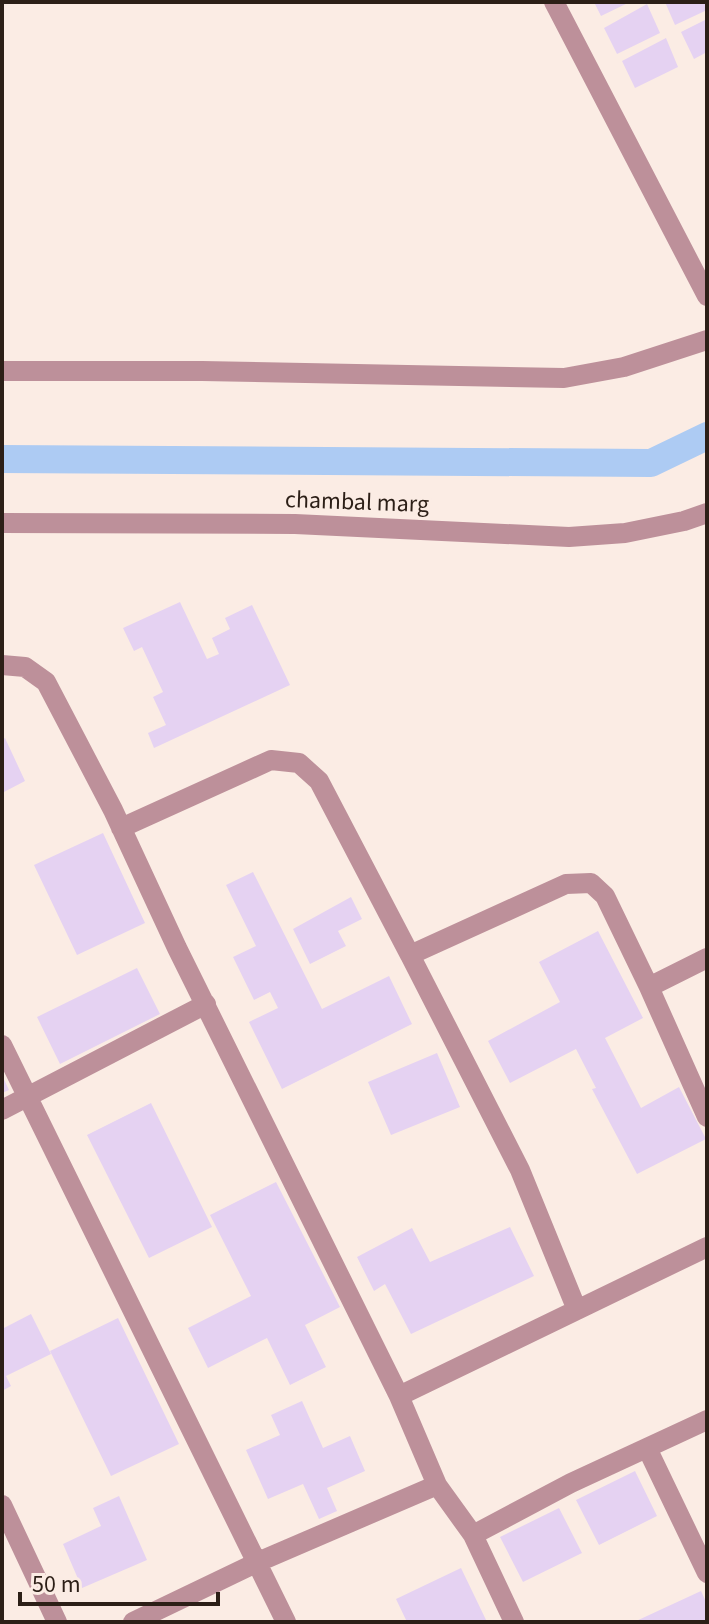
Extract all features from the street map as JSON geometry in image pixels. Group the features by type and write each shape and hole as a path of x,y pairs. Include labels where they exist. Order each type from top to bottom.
{"street":[{"path":"554,2 707,296"},
{"path":"2,371 564,378 624,367 707,340"},
{"name":"chambal marg","path":"2,523 295,524 569,537 625,533 707,513"},
{"path":"2,665 25,667 46,682 121,828 399,1396 437,1485 473,1535 514,1622"},
{"path":"121,828 271,760 299,763 319,781 520,1170 577,1310"},
{"path":"410,955 566,884 591,883 605,896 707,1117"},
{"path":"649,987 707,958"},
{"path":"2,1110 206,1004"},
{"path":"2,1045 286,1622"},
{"path":"399,1396 707,1247"},
{"path":"473,1535 571,1483 707,1420"},
{"path":"647,1448 707,1573"},
{"path":"133,1622 258,1562 437,1485"},
{"path":"2,1505 57,1622"}],"building":[{"path":"594,2 630,2 601,16"},
{"path":"665,2 707,2 707,10 675,25"},
{"path":"647,4 660,33 617,54 604,28"},
{"path":"707,19 707,52 694,59 681,32"},
{"path":"666,38 678,67 635,88 622,61"},
{"path":"180,602 207,659 219,654 212,638 230,629 225,618 252,605 290,685 154,748 148,733 166,725 153,697 163,692 142,647 134,651 123,628"},
{"path":"5,738 25,781 2,793 2,740"},
{"path":"103,833 145,923 77,955 34,865"},
{"path":"253,872 322,1009 389,976 412,1024 282,1089 249,1022 278,1008 270,992 254,1000 233,957 256,946 226,885"},
{"path":"351,897 362,919 338,931 346,946 310,964 293,929"},
{"path":"598,931 643,1018 605,1038 641,1108 679,1087 706,1139 637,1174 592,1089 596,1088 576,1049 510,1083 488,1041 560,1002 539,962"},
{"path":"137,968 160,1014 60,1064 37,1017"},
{"path":"437,1053 460,1107 391,1135 368,1082"},
{"path":"2,1075 9,1090 2,1093"},
{"path":"151,1103 212,1227 149,1258 87,1135"},
{"path":"276,1182 340,1307 305,1325 326,1367 290,1385 267,1338 208,1368 188,1328 251,1296 210,1215"},
{"path":"510,1227 534,1276 411,1334 385,1284 374,1291 357,1257 412,1228 430,1262"},
{"path":"31,1314 51,1354 6,1376 11,1386 2,1391 2,1329"},
{"path":"118,1318 179,1444 111,1476 50,1351"},
{"path":"302,1401 323,1448 350,1436 365,1471 327,1488 337,1511 319,1519 303,1484 268,1499 246,1450 280,1435 271,1415"},
{"path":"635,1471 657,1516 599,1545 576,1500"},
{"path":"119,1496 147,1560 82,1588 63,1544 101,1526 93,1508"},
{"path":"559,1508 582,1553 523,1582 500,1537"},
{"path":"461,1568 487,1622 407,1622 396,1599"},
{"path":"701,1591 707,1604 707,1622 634,1622"}],"waterway":[{"path":"2,459 651,463 707,436"}]}
